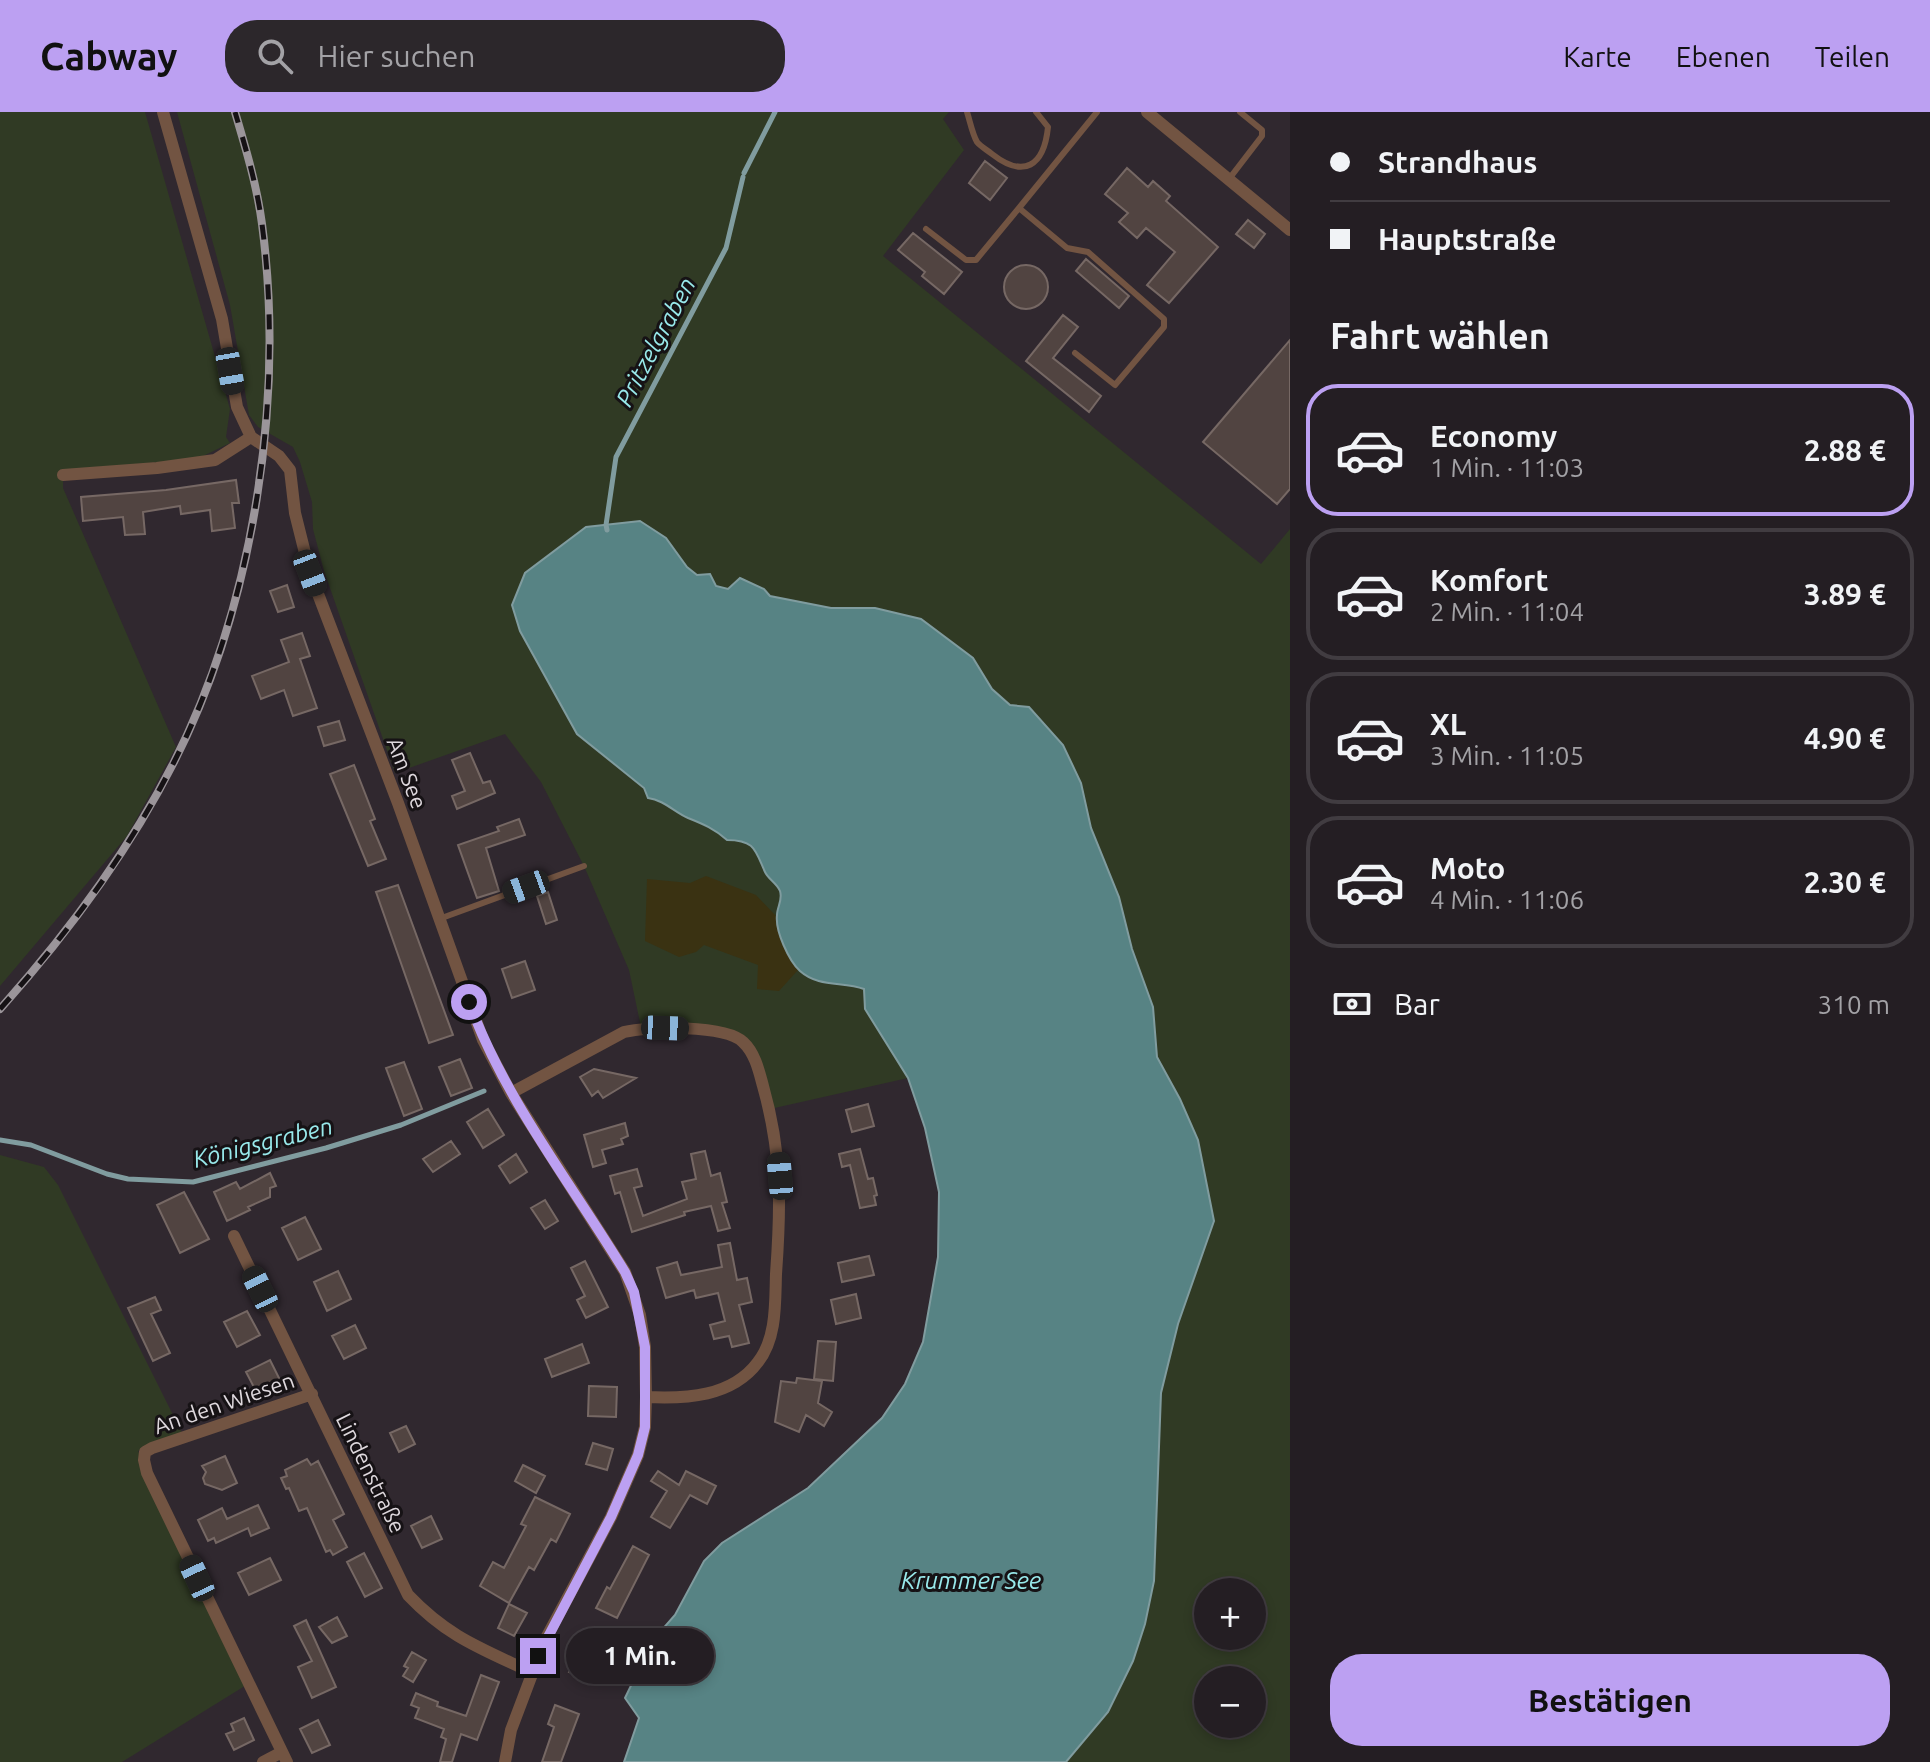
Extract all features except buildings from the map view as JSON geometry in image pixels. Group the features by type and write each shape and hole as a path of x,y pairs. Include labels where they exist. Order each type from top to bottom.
{"street":[{"path":"63,475 215,460 251,437 237,407 222,319 163,112"},
{"path":"1147,112 1290,230"},
{"name":"Am See","path":"251,437 290,470 295,513 310,573 483,1040 511,1093 625,1272 640,1315 645,1347 645,1427 633,1468 531,1672 511,1730 505,1762"},
{"path":"511,1093 624,1032 641,1027 700,1029 737,1037 746,1044 756,1061 777,1143 780,1176 775,1290 769,1342 760,1361 744,1378 724,1388 676,1398 646,1397"},
{"name":"Lindenstraße","path":"234,1236 408,1595 430,1619 450,1633 531,1672"},
{"name":"An den Wiesen","path":"263,1762 285,1757 154,1487 144,1460 145,1452 312,1394"}],"lane":[{"path":"967,112 978,143 1007,166 1022,168 1035,161 1046,147 1048,127 1036,112"},
{"path":"926,229 966,260 976,260 1096,112"},
{"path":"1229,180 1262,136 1262,130 1240,112"},
{"path":"1019,208 1067,248 1088,252 1164,319 1164,327 1115,385 1075,353"},
{"path":"439,919 584,866"}],"green space":[{"path":"0,112 145,112 230,409 226,437 230,443 197,459 63,470 63,488 176,747 127,836 0,986"},
{"path":"177,112 949,112 943,119 964,150 883,256 1261,564 1290,529 1290,1762 1066,1762 1133,1661 1145,1624 1154,1581 1161,1393 1178,1324 1214,1221 1180,1099 1157,1057 1153,1007 1132,949 1119,897 1091,828 1081,783 992,689 973,658 921,619 875,608 831,608 769,596 764,589 716,586 710,574 697,576 687,567 666,538 512,605 520,631 577,734 644,788 648,798 709,827 727,840 743,842 752,848 766,874 780,891 779,928 796,967 816,979 864,989 865,1009 908,1078 770,1109 756,1061 737,1037 641,1027 629,970 584,866 541,782 505,734 395,773 324,571 313,529 312,502 300,462 293,447 258,427 249,415 230,305"},
{"path":"0,1155 44,1167 58,1185 183,1435 138,1451 248,1684 122,1762 0,1762"}],"sand":[{"path":"706,876 756,895 776,916 782,941 798,970 779,991 757,989 758,965 704,945 696,952 679,957 645,941 647,879 690,883"}],"water":[{"name":"Krummer See","path":"640,521 666,538 687,567 697,575 710,574 716,586 728,589 740,578 764,589 770,596 831,608 875,608 921,619 973,658 992,689 1010,705 1029,707 1063,745 1081,783 1091,828 1119,897 1132,949 1153,1007 1157,1057 1198,1140 1214,1221 1178,1324 1161,1393 1154,1581 1145,1624 1133,1661 1108,1712 1066,1762 624,1762 639,1718 625,1698 653,1640 675,1615 704,1561 722,1543 808,1488 882,1418 905,1384 923,1342 938,1257 939,1192 925,1128 908,1078 865,1009 864,989 815,980 800,971 787,953 778,929 780,891 766,874 753,848 743,842 727,840 709,827 648,798 644,788 577,734 520,631 512,605 525,573 586,527"}],"waterway":[{"name":"Pritzelgraben","path":"744,173 775,112"},
{"name":"Pritzelgraben","path":"607,530 616,457 726,248 743,177"},
{"name":"Königsgraben","path":"0,1140 31,1145 128,1179 193,1182 401,1125 484,1091"}],"railway":[{"path":"0,1009 95,891 156,796 202,701 225,636 243,568 257,499 265,429 269,360 268,291 260,210 235,112"}],"route":[{"path":"469,1002 483,1040 511,1093 625,1272 634,1292 645,1347 645,1427 638,1455 611,1517 538,1656"}]}
